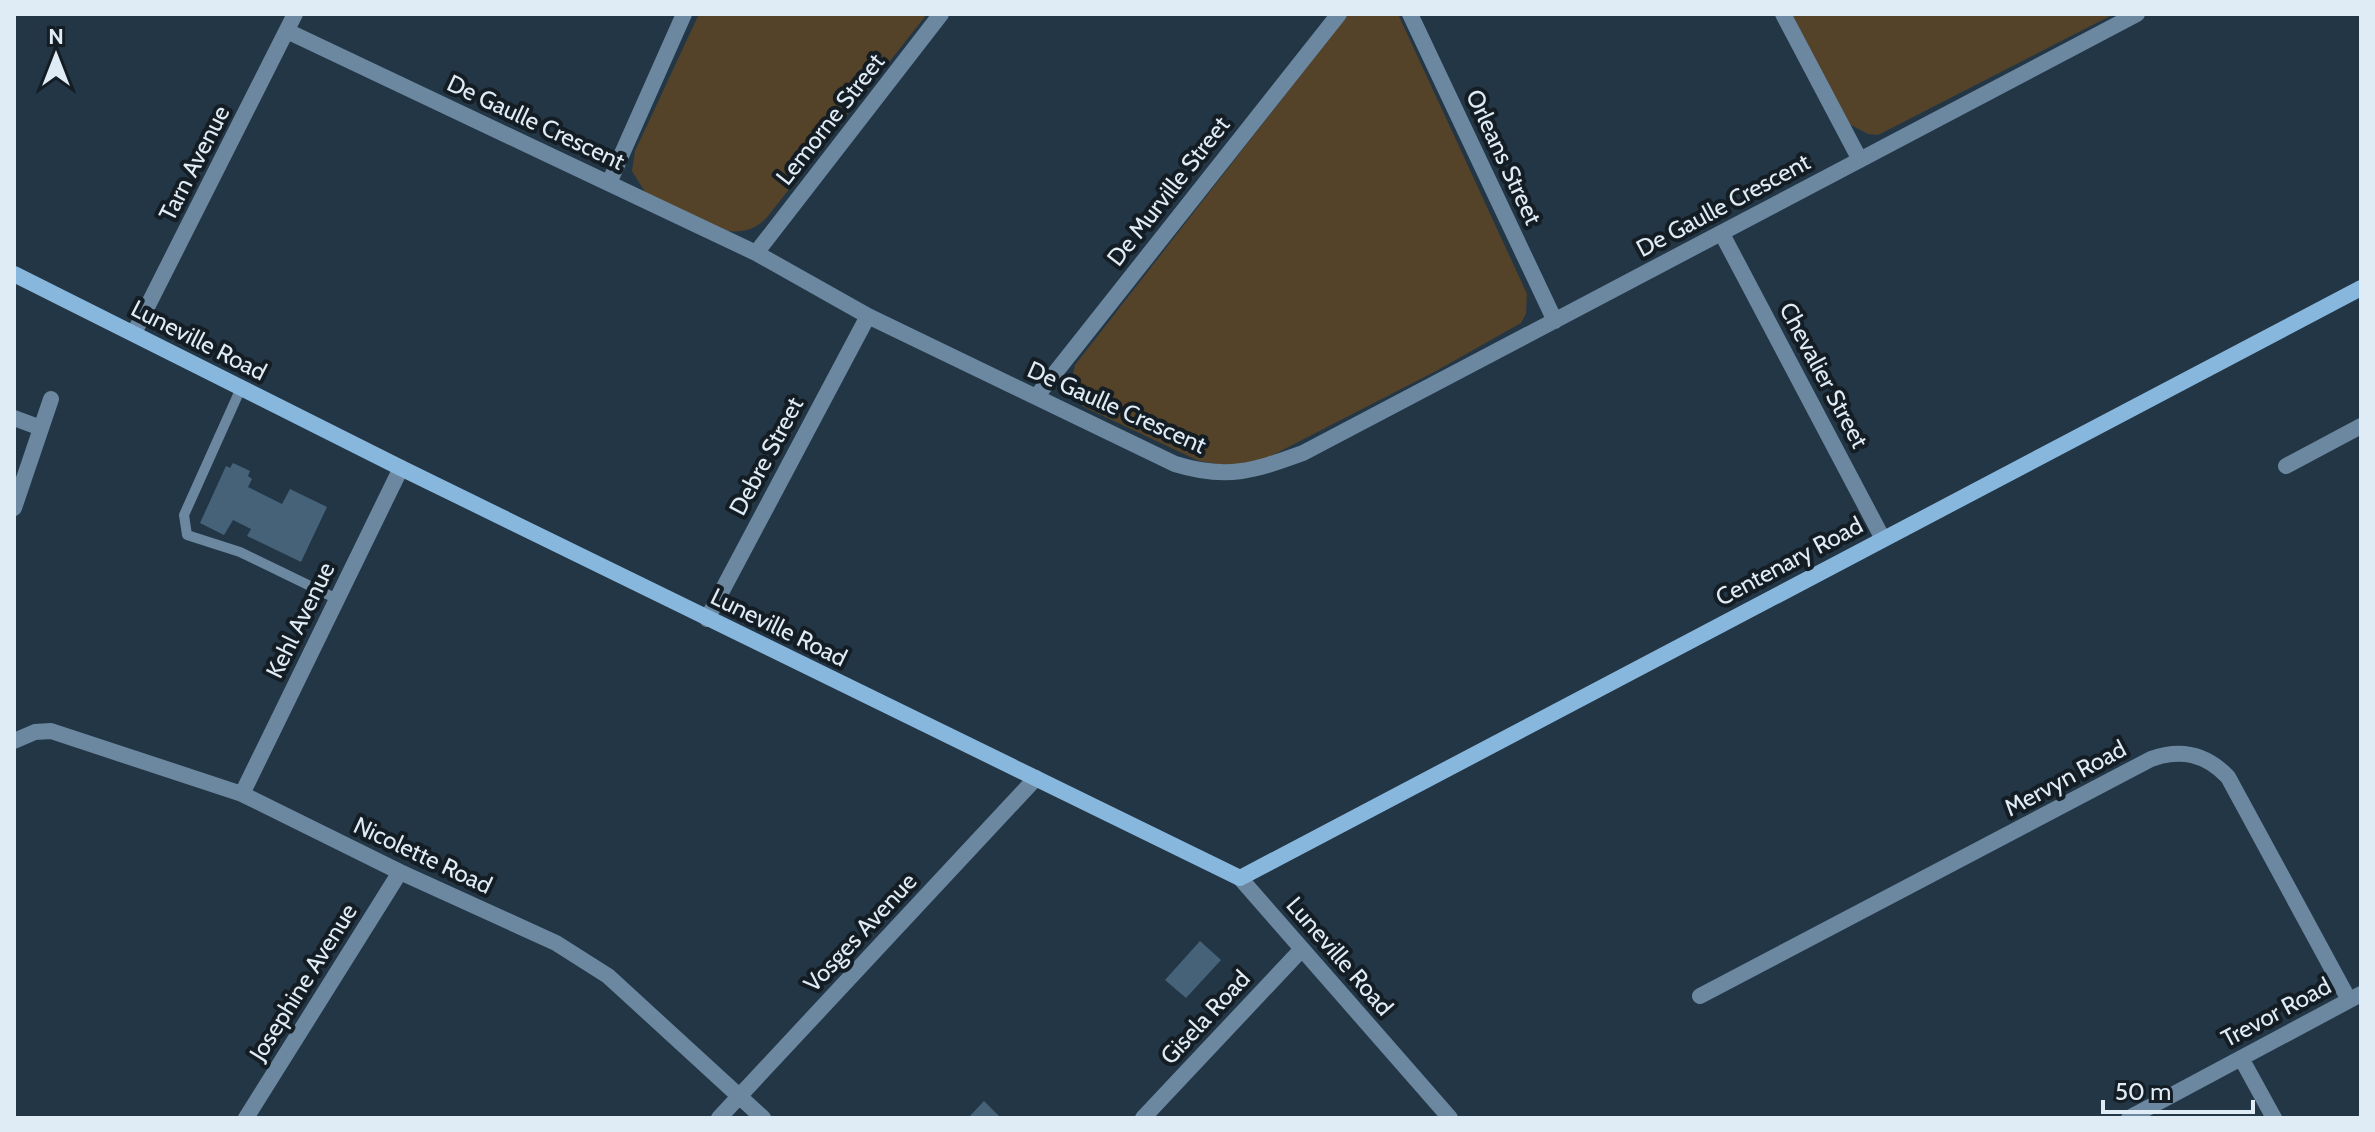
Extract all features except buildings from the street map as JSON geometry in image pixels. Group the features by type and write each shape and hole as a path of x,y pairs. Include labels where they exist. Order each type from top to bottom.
{"street":[{"name":"Tarn Avenue","path":"134,333 295,14"},
{"path":"609,183 684,14"},
{"name":"Lemorne Street","path":"756,253 941,14"},
{"name":"De Murville Street","path":"1036,397 1339,14"},
{"name":"Orleans Street","path":"1410,14 1555,321"},
{"path":"1783,14 1860,160"},
{"name":"De Gaulle Crescent","path":"287,31 756,253 868,316 1175,464 1204,473 1238,473 1303,453 2137,14"},
{"name":"Chevalier Street","path":"1722,234 1883,539"},
{"name":"Luneville Road","path":"14,274 707,619 1240,878 1450,1118"},
{"name":"Centenary Road","path":"1240,878 2361,288"},
{"name":"Debre Street","path":"707,619 868,316"},
{"path":"14,508 51,399"},
{"path":"14,418 41,428"},
{"path":"2286,466 2361,426"},
{"name":"Kehl Avenue","path":"242,794 401,468"},
{"name":"Nicolette Road","path":"14,741 35,732 51,731 242,794 400,872 556,943 608,976 763,1118"},
{"name":"Mervyn Road","path":"1700,996 2151,759 2167,753 2185,752 2216,765 2228,777 2355,997"},
{"name":"Vosges Avenue","path":"719,1118 1036,778"},
{"name":"Josephine Avenue","path":"246,1118 400,872"},
{"name":"Gisela Road","path":"1143,1118 1302,949"},
{"name":"Trevor Road","path":"2129,1118 2355,997"},
{"path":"2241,1058 2274,1118"}],"lane":[{"path":"241,388 184,515 187,535 240,552 337,599"}],"shaded area":[{"path":"699,14 927,14 768,216 745,231 727,231 645,192 632,171 635,151"},
{"path":"1348,14 1398,14 1527,294 1526,314 1521,323 1436,371 1263,460 1231,466 1199,461 1082,406 1070,389 1075,365"},
{"path":"1792,14 2114,14 1878,135 1868,134 1849,124"}]}
